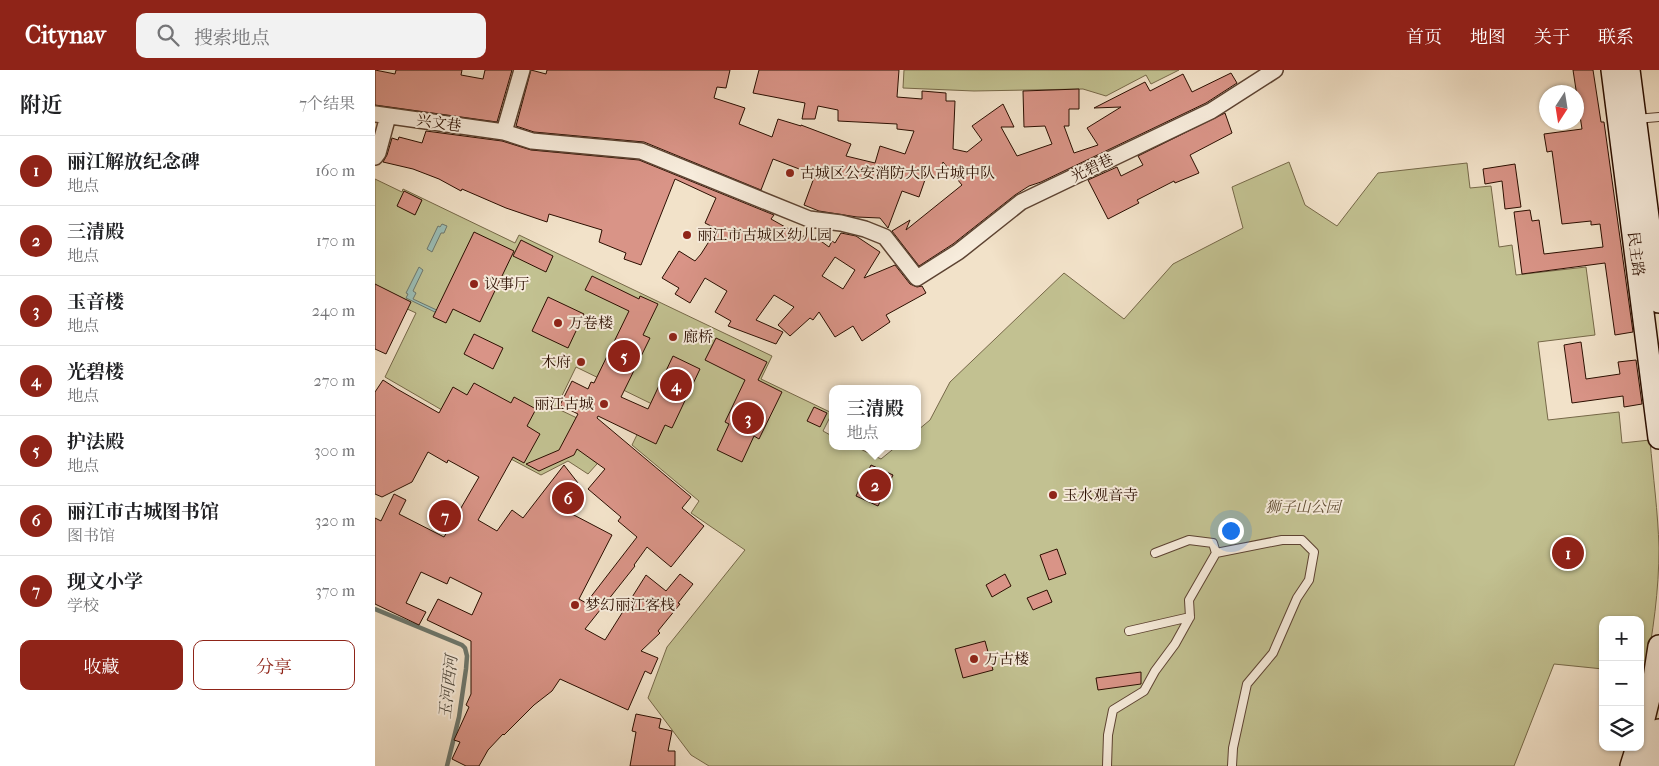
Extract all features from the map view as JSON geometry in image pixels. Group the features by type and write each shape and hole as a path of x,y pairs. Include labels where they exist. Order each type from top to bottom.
{"main road":[{"name":"民主路","path":"1612,70 1659,438"},
{"name":"民主路","path":"1629,70 1659,302"},
{"path":"1644,719 1654,678 1659,646"},
{"path":"1649,766 1659,730"},
{"path":"1631,766 1636,751"}],"street":[{"path":"504,132 522,70"},
{"name":"光碧巷","path":"917,278 959,252 1021,202 1211,111 1275,70"},
{"path":"375,157 378,153 381,115"},
{"name":"兴文巷","path":"381,115 504,132 532,141 641,150 809,219 841,223 865,229 885,237 917,278"}],"lane":[{"path":"1636,120 1659,117"},
{"path":"1155,552 1189,540 1213,543 1216,553"},
{"path":"1107,766 1108,735 1113,710 1144,691 1155,671 1175,644 1189,617 1189,600 1216,553 1282,540 1302,540 1314,552 1309,580 1297,598 1273,652 1247,684 1235,735 1231,766"},
{"path":"1129,631 1189,617"}],"green space":[{"path":"904,70 1179,70 1151,84 1146,75 1106,96 1083,89 974,91 903,88"},
{"name":"狮子山公园","path":"1289,162 1305,205 1337,226 1378,173 1467,163 1470,188 1491,186 1499,247 1512,245 1516,275 1586,267 1595,335 1538,342 1548,420 1619,412 1622,443 1650,440 1659,548 1657,596 1653,627 1645,674 1644,616 1599,616 1599,669 1554,664 1514,766 709,766 691,755 648,698 667,647 745,550 691,513 699,501 632,445 652,404 576,367 556,408 617,437 613,446 588,474 568,461 541,475 449,426 454,417 385,377 416,313 377,295 375,298 375,179 402,192 403,189 515,243 519,235 772,356 761,379 829,412 829,419 823,431 829,434 829,450 862,450 881,459 892,450 921,450 921,428 930,420 950,382 1064,273 1124,319 1173,264 1243,228 1232,187"}],"water":[{"path":"442,224 447,226 444,233 441,233 432,252 427,249 438,226 440,227"},
{"path":"419,267 423,270 413,291 416,293 413,299 443,313 441,315 406,298 408,294 406,293"}],"building":[{"path":"375,70 395,74 396,70 462,70 461,75 483,79 485,70 512,70 497,122 375,105"},
{"path":"531,70 546,74 547,70 730,70 726,88 717,87 714,98 745,108 739,124 772,137 778,119 801,125 851,144 846,156 875,163 880,146 905,154 914,131 897,129 897,124 838,121 838,110 818,106 815,119 802,119 805,103 753,93 759,70 899,70 897,97 922,99 922,91 946,93 946,101 955,101 953,149 967,152 982,140 972,126 1003,104 1014,127 1001,127 1017,156 1052,144 1045,126 1024,127 1023,91 1079,89 1079,109 1069,109 1069,126 1064,126 1074,153 1098,145 1087,128 1121,107 1094,108 1145,82 1150,91 1183,74 1192,92 1231,73 1237,83 1206,103 1029,186 953,244 919,266 892,231 910,220 906,230 962,185 943,162 937,178 927,174 919,197 902,191 888,228 880,218 857,217 819,211 804,205 815,175 773,159 761,190 644,142 534,132 516,126"},
{"path":"1573,70 1593,70 1601,122 1604,122 1633,332 1615,335 1605,263 1522,274 1514,212 1530,210 1532,221 1539,220 1544,254 1603,247 1600,224 1591,225 1591,221 1562,224 1552,151 1547,152 1544,134 1584,130 1584,85 1575,85"},
{"path":"1225,113 1232,133 1190,155 1199,173 1175,183 1174,181 1137,200 1139,203 1108,219 1088,180 1117,167 1121,176 1143,165 1138,156"},
{"path":"426,131 502,141 531,150 639,160 774,215 771,219 803,237 807,231 829,247 832,241 835,243 841,233 856,236 880,252 864,278 895,265 910,284 917,287 922,286 926,293 886,315 890,322 862,341 853,326 835,337 819,312 813,320 810,318 790,336 778,325 794,307 774,295 756,320 783,332 776,344 728,326 731,321 715,312 727,291 705,278 690,303 675,294 679,288 662,278 679,251 695,261 701,254 717,229 705,223 716,198 675,179 641,265 624,259 626,253 599,242 602,230 549,214 547,222 506,208 462,189 461,191 439,179 413,169 383,162 392,138 398,140 399,137 422,143","holes":["835,257 855,270 843,289 822,276"]},
{"path":"1515,164 1521,207 1505,209 1502,181 1485,184 1483,169"},
{"path":"404,191 422,200 415,215 397,206"},
{"name":"议事厅","path":"474,232 514,251 480,322 453,309 446,323 433,317"},
{"path":"521,240 553,256 546,272 513,256"},
{"path":"592,276 639,299 640,296 658,304 643,335 650,338 621,397 648,409 673,356 700,369 672,428 665,425 656,444 598,416 597,418 691,497 682,508 704,526 671,567 647,547 635,566 585,629 605,640 646,575 666,591 680,574 693,584 678,603 680,604 658,631 660,633 641,651 658,658 651,674 645,671 628,710 560,679 552,691 534,705 488,750 479,766 466,766 452,759 460,742 454,740 469,707 466,705 471,694 471,641 427,620 438,599 472,615 482,593 450,577 447,584 421,572 406,603 426,612 419,625 375,604 375,518 381,521 394,494 406,500 399,514 444,537 479,477 448,460 447,463 428,452 412,482 382,497 375,494 375,392 383,380 439,413 453,387 467,395 474,383 511,403 514,397 536,409 527,426 540,434 524,463 513,457 478,520 497,531 512,510 523,518 564,465 578,483 551,503 612,535 579,599 586,603 637,537 618,521 621,517 588,489 605,469 577,449 574,455 539,471 526,464 559,450 578,414 560,405 572,381 588,389 591,382 594,383 629,311 585,290"},
{"path":"375,284 411,302 386,354 375,349"},
{"name":"万卷楼","path":"548,297 584,314 568,348 532,331"},
{"path":"474,334 503,348 493,369 464,354"},
{"path":"716,338 767,362 758,380 782,392 759,439 754,436 742,462 717,450 729,424 725,422 745,380 705,360"},
{"path":"1581,342 1586,379 1620,374 1618,362 1636,360 1642,404 1624,407 1623,396 1572,403 1564,345"},
{"path":"814,407 827,413 820,427 807,421"},
{"path":"871,465 893,475 878,506 856,496"},
{"path":"1057,549 1066,574 1049,580 1040,555"},
{"path":"1005,574 1011,586 992,597 986,585"},
{"path":"1047,590 1052,602 1033,610 1027,598"},
{"name":"万古楼","path":"985,641 993,670 963,678 955,649"},
{"path":"1141,672 1141,684 1098,690 1096,678"},
{"path":"636,714 661,719 659,728 672,731 668,751 675,751 675,766 630,766 636,732 632,731"}],"waterway":[{"name":"玉河西河","path":"375,609 462,645 465,648 467,656 466,669 459,717 447,766"}],"place":[{"name":"古城区公安消防大队古城中队","path":"790,173"},
{"name":"丽江市古城区幼儿园","path":"687,235"},
{"name":"议事厅","path":"474,284"},
{"name":"万卷楼","path":"558,323"},
{"name":"廊桥","path":"673,337"},
{"name":"护法殿","path":"624,356"},
{"name":"木府","path":"581,362"},
{"name":"光碧楼","path":"676,385"},
{"name":"丽江古城","path":"604,404"},
{"name":"玉音楼","path":"748,418"},
{"name":"三清殿","path":"875,485"},
{"name":"玉水观音寺","path":"1053,495"},
{"name":"丽江市古城图书馆","path":"568,498"},
{"name":"现文小学","path":"445,516"},
{"name":"丽江解放纪念碑","path":"1568,553"},
{"name":"梦幻丽江客栈","path":"575,605"},
{"name":"万古楼","path":"974,659"}]}
